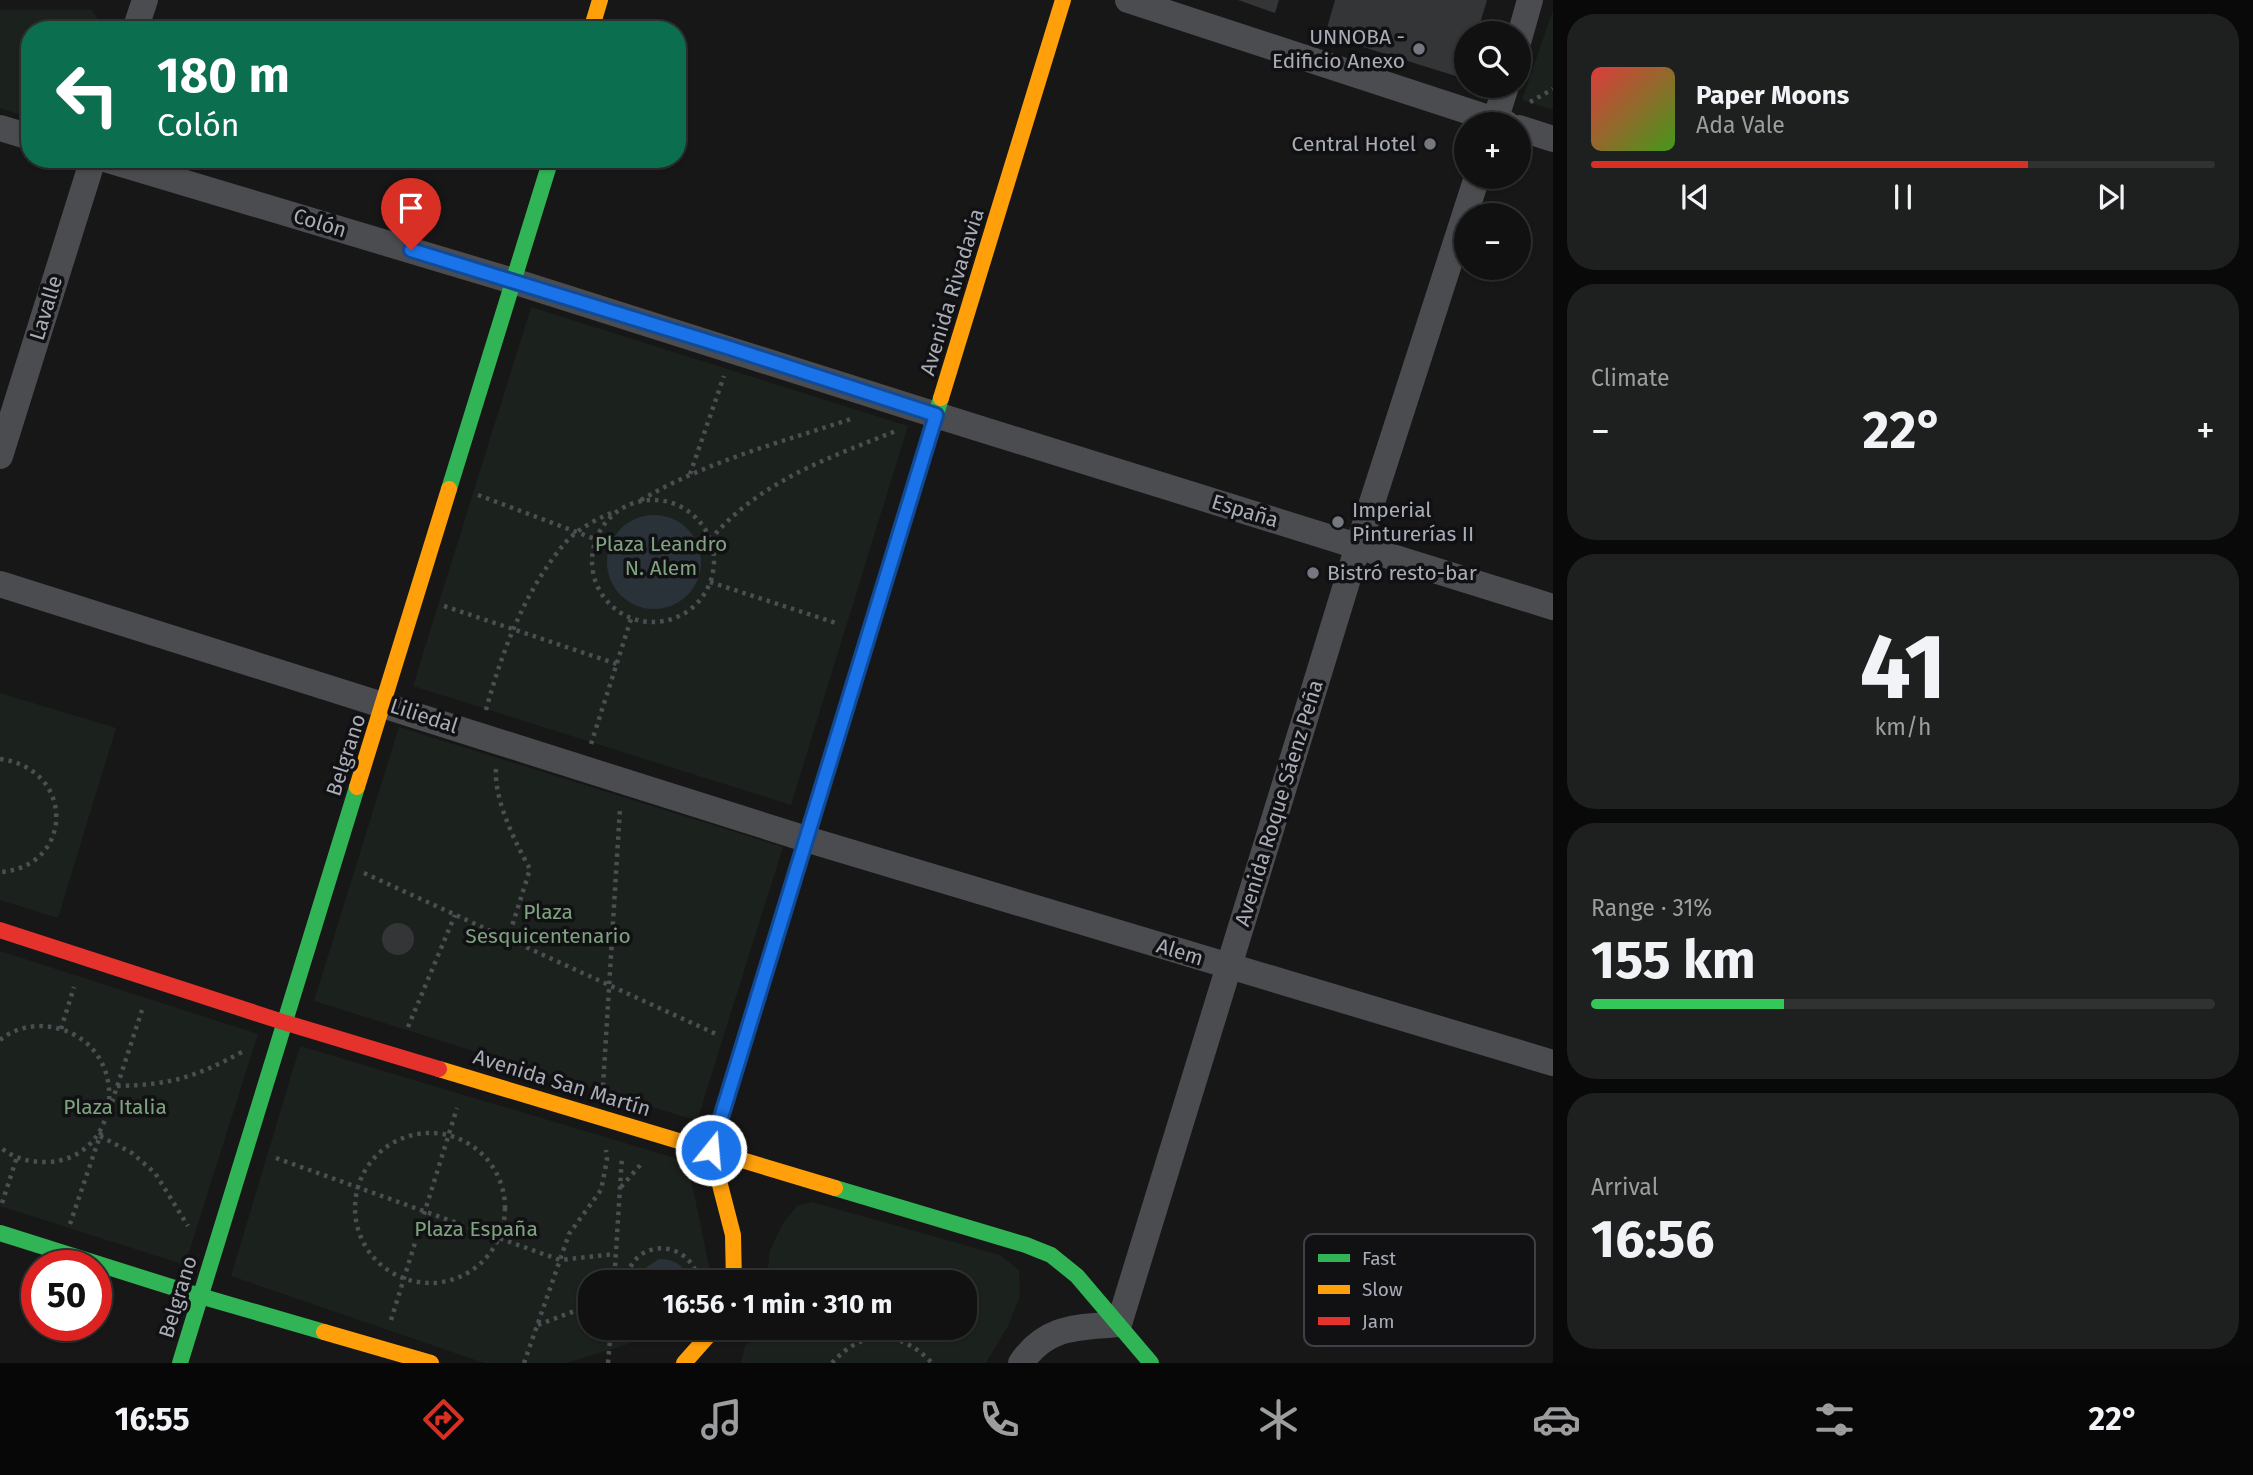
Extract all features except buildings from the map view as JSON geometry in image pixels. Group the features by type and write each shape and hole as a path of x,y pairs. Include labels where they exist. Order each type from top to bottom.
{"main road":[{"path":"594,21 600,0"},
{"name":"Avenida Rivadavia","path":"711,1150 1063,0"},
{"name":"Belgrano","path":"180,1363 548,168"},
{"name":"Avenida San Martín","path":"0,930 283,1022 1026,1245 1051,1255 1077,1276 1151,1363"},
{"path":"711,1150 733,1235 734,1270"},
{"path":"0,1233 52,1250"},
{"path":"112,1269 431,1363"},
{"path":"684,1363 704,1340"}],"street":[{"path":"138,21 145,0"},
{"path":"1128,0 1468,112"},
{"path":"1524,21 1530,0"},
{"path":"0,128 21,134"},
{"path":"1531,132 1553,139"},
{"name":"Lavalle","path":"0,456 90,168"},
{"name":"Colón","path":"135,168 513,281 936,415"},
{"name":"Avenida Roque Sáenz Peña","path":"1119,1324 1358,546 1473,189"},
{"name":"España","path":"936,415 1553,607"},
{"name":"Liliedal","path":"0,584 806,839"},
{"name":"Alem","path":"806,839 1553,1063"},
{"path":"1021,1363 1031,1348 1064,1329 1119,1324"}],"path":[{"path":"690,475 733,349"},
{"path":"508,939 530,869 512,836 495,774 489,737 499,663 535,587 566,541 596,520 637,502 672,482 900,403"},
{"path":"709,540 725,522 771,486 827,458 936,415"},
{"path":"451,485 595,539"},
{"path":"620,510 605,523 595,539 592,558 594,577 602,594 615,609 631,618 652,623 673,619 692,609 710,582 713,574 713,552 707,532 694,516 675,504 656,500 637,502"},
{"path":"710,582 869,634"},
{"path":"417,596 617,664"},
{"path":"583,768 631,618"},
{"path":"0,759 19,762 35,771 47,785 55,801 57,819 52,837 43,853 29,865 0,872"},
{"path":"524,1363 569,1234 601,1191 607,1160 601,1117 621,779"},
{"path":"335,860 743,1046"},
{"path":"397,1056 455,915"},
{"path":"61,1029 83,957"},
{"path":"62,1250 152,979"},
{"path":"0,1041 6,1035 28,1027 49,1026 70,1032 88,1043 101,1060 109,1080 110,1101 105,1122 93,1140 75,1155 52,1162 29,1162 0,1147"},
{"path":"117,1086 175,1082 243,1052"},
{"path":"382,1349 467,1077"},
{"path":"614,1270 625,1124"},
{"path":"416,1133 448,1135 464,1140 483,1154 497,1173 504,1196 504,1222 495,1247 478,1266 455,1279 429,1283 404,1278 381,1265 365,1245 356,1222 355,1199 358,1187 375,1156 394,1141 416,1133"},
{"path":"100,1136 132,1153 155,1173 177,1206 209,1266"},
{"path":"246,1147 561,1260 615,1254"},
{"path":"0,1210 17,1157"},
{"path":"629,1270 637,1258 647,1251 671,1248 682,1252 696,1270"},
{"path":"537,1325 578,1310"},
{"path":"832,1363 843,1351 860,1341 879,1337 899,1339 917,1348 932,1363"},
{"path":"608,1363 610,1340"}],"green space":[{"path":"0,10 92,10 99,21 21,21 21,115 0,108"},
{"path":"1553,10 1553,110 1522,100 1531,98 1531,74"},
{"name":"Plaza Leandro N. Alem","path":"531,307 908,426 791,805 413,686"},
{"path":"0,693 116,728 58,918 0,900"},
{"name":"Plaza Sesquicentenario","path":"399,727 783,847 697,1121 314,1001"},
{"name":"Plaza Italia","path":"0,951 258,1034 185,1265 0,1206"},
{"name":"Plaza España","path":"300,1046 682,1160 690,1174 710,1270 578,1270 578,1340 642,1340 566,1363 484,1363 231,1276"},
{"path":"812,1202 1000,1255 1019,1270 1020,1296 1008,1326 986,1363 741,1363 745,1346 750,1340 977,1340 977,1270 769,1270 770,1250 783,1223 797,1206"}],"shaded area":[{"path":"654,515 672,519 687,529 697,544 701,562 697,580 687,595 672,605 654,609 636,605 621,595 611,580 607,562 611,544 621,529 636,519"},
{"path":"659,1259 670,1260 683,1270 644,1270"}],"traffic: fast":[{"path":"449,489 548,168"},
{"path":"785,909 941,398"},
{"path":"180,1363 357,787"},
{"path":"835,1188 1026,1245 1051,1255 1077,1276 1151,1363"},
{"path":"0,1233 324,1332"}],"traffic: slow":[{"path":"594,21 600,0"},
{"path":"941,398 1063,0"},
{"path":"357,787 449,489"},
{"path":"734,1270 733,1235 711,1150 785,909"},
{"path":"439,1069 835,1188"},
{"path":"324,1332 431,1363"},
{"path":"684,1363 704,1340"}],"traffic: jam":[{"path":"0,930 283,1022 439,1069"}],"place":[{"name":"UNNOBA - Edificio Anexo","path":"1419,49"},
{"name":"Central Hotel","path":"1430,144"},
{"name":"Imperial Pinturerías II","path":"1338,522"},
{"name":"Bistró resto-bar","path":"1313,573"}],"route":[{"path":"411,250 936,415 711,1150"}]}
